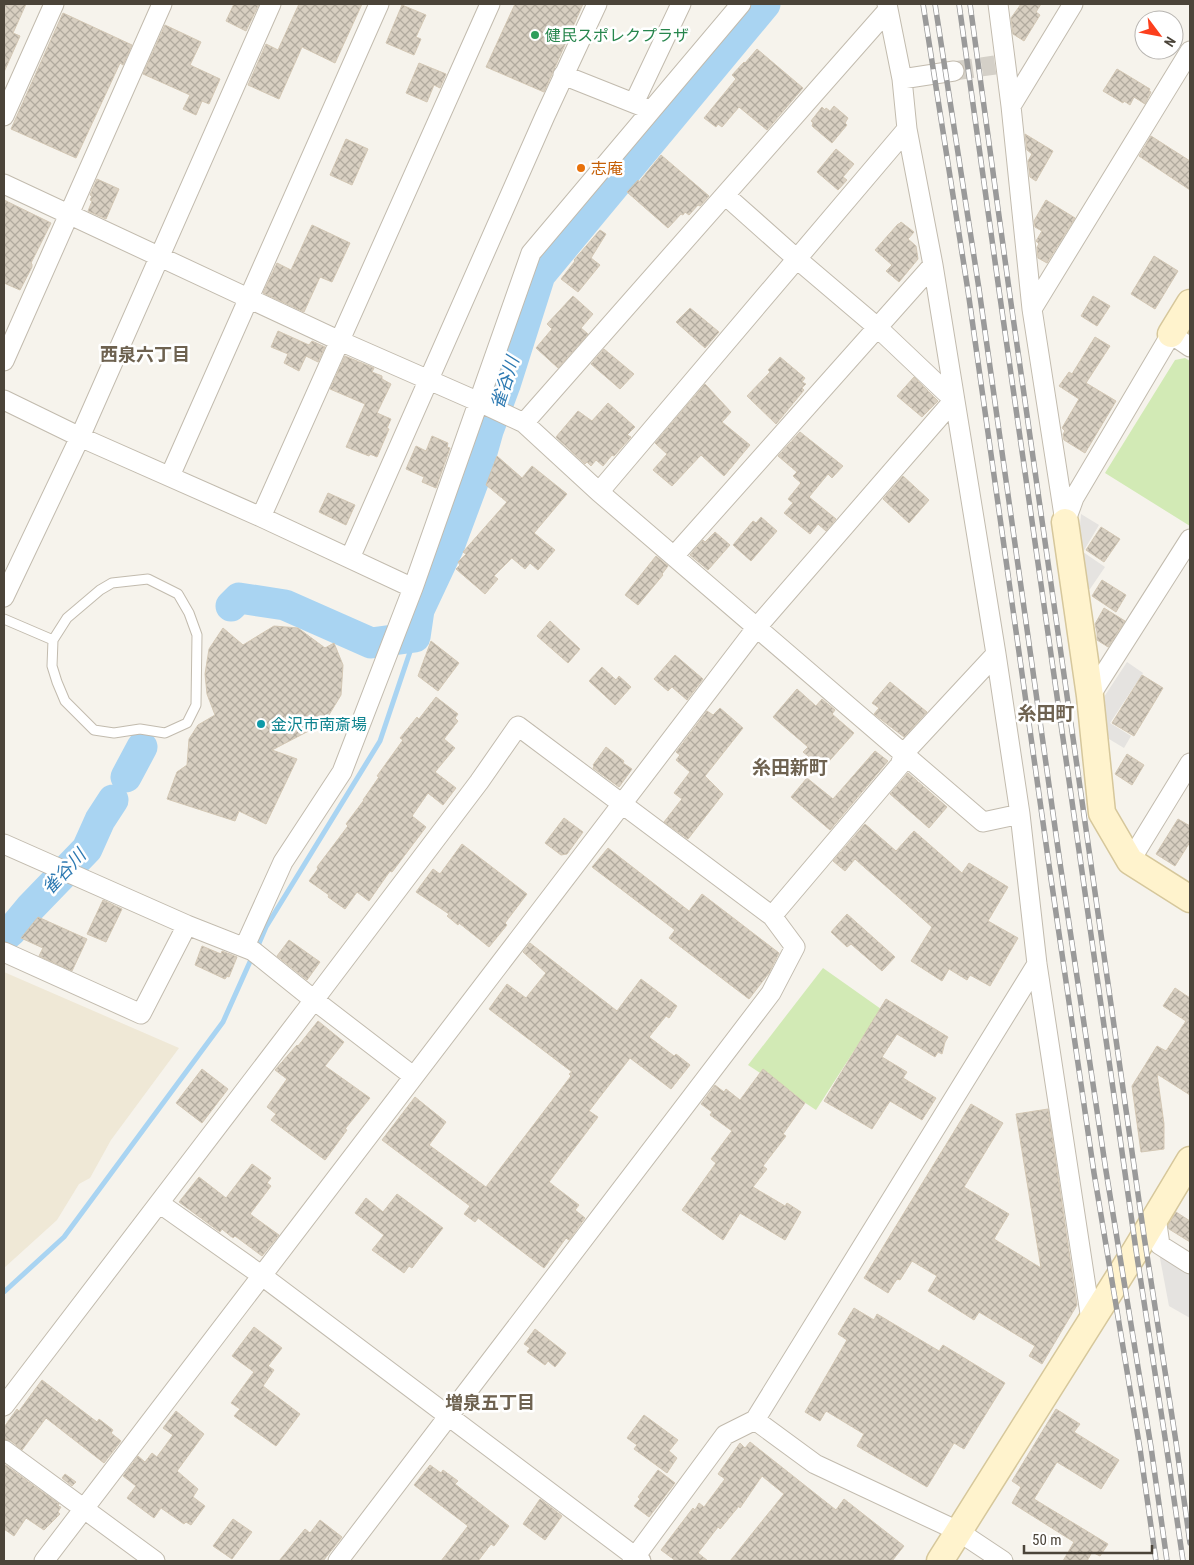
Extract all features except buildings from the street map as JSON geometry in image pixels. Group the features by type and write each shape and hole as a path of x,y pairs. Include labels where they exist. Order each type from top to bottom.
{"street":[{"path":"4,116 54,4"},
{"path":"4,361 162,4"},
{"path":"4,597 80,437 271,4"},
{"path":"170,476 379,4"},
{"path":"261,517 490,4"},
{"path":"350,558 563,75 597,4"},
{"path":"634,103 681,4"},
{"path":"249,949 283,862 342,772 414,588 482,403 531,253 741,4"},
{"path":"998,4 1001,64 1012,106 1032,309 1090,696 1102,813 1130,861 1190,899"},
{"path":"1012,106 1073,4"},
{"path":"887,7 902,79 907,129 933,265 996,654 1020,814 1037,964 1091,1320"},
{"path":"517,420 725,195 887,7"},
{"path":"1032,309 1190,51"},
{"path":"902,79 954,71"},
{"path":"563,75 652,110"},
{"path":"599,492 907,129"},
{"path":"4,184 340,341 517,420 983,822 1020,814"},
{"path":"725,195 877,327 954,400"},
{"path":"674,556 933,265"},
{"path":"1065,522 1074,498 1181,340 1190,303"},
{"path":"4,400 80,437 261,517 414,588"},
{"path":"44,1561 756,627 954,400"},
{"path":"1090,696 1190,539"},
{"path":"772,916 900,765 904,753 996,654"},
{"path":"4,1406 314,1000 473,789 518,726 772,916 795,946 771,993 338,1561"},
{"path":"1130,861 1190,764"},
{"path":"4,844 187,925 249,949 269,962 314,1000 413,1076"},
{"path":"4,952 141,1014 187,925"},
{"path":"159,1203 261,1276 449,1416 636,1560 725,1435 755,1420 1037,964"},
{"path":"940,1561 1190,1160"},
{"path":"1156,1217 1160,1245 1190,1264"},
{"path":"755,1420 815,1464 958,1531 1003,1561"},
{"path":"4,1450 155,1561"}],"lane":[{"path":"148,579 178,594 189,612 197,635 196,705 187,723 165,732 140,729 114,733 94,730 66,701 57,682 52,666 53,640 67,618 100,590 112,583 148,579"},
{"path":"4,620 53,640"}],"shaded area":[{"path":"1081,514 1099,525 1083,552 1105,567 1090,589 1085,589 1078,548"},
{"path":"1127,662 1143,673 1110,723 1131,736 1124,748 1109,739 1100,703"},
{"path":"4,972 179,1048 111,1140 90,1178 79,1184 57,1220 4,1268"},
{"path":"1159,1253 1190,1272 1190,1318 1169,1306"}],"green space":[{"path":"1185,358 1190,361 1190,526 1105,473 1175,360"},
{"path":"823,968 881,1009 816,1110 748,1065"}],"waterway":[{"name":"雀谷川","path":"231,606 239,598 285,605 371,643 415,637 419,610 450,544 475,477 488,431 505,385 540,275 765,4"},
{"path":"257,948 266,927 380,741 415,637"},
{"name":"雀谷川","path":"126,777 142,747"},
{"name":"雀谷川","path":"4,937 87,849 100,820 113,800"},
{"path":"4,1292 64,1237 223,1022 253,955"}],"tunnel":[{"path":"954,71 995,65"}],"railway":[{"path":"923,4 968,291 1094,1173 1140,1449 1156,1561"},
{"path":"935,4 979,289 1060,863 1167,1561"},
{"path":"959,4 1136,1250 1183,1561"},
{"path":"970,4 1144,1236 1190,1543"}],"place":[{"name":"健民スポレクプラザ","path":"535,35"},
{"name":"志庵","path":"581,168"},
{"name":"金沢市南斎場","path":"261,724"}],"district":[{"name":"西泉六丁目","path":"145,355"},
{"name":"糸田町","path":"1046,713"},
{"name":"糸田新町","path":"790,767"},
{"name":"増泉五丁目","path":"490,1403"}]}
